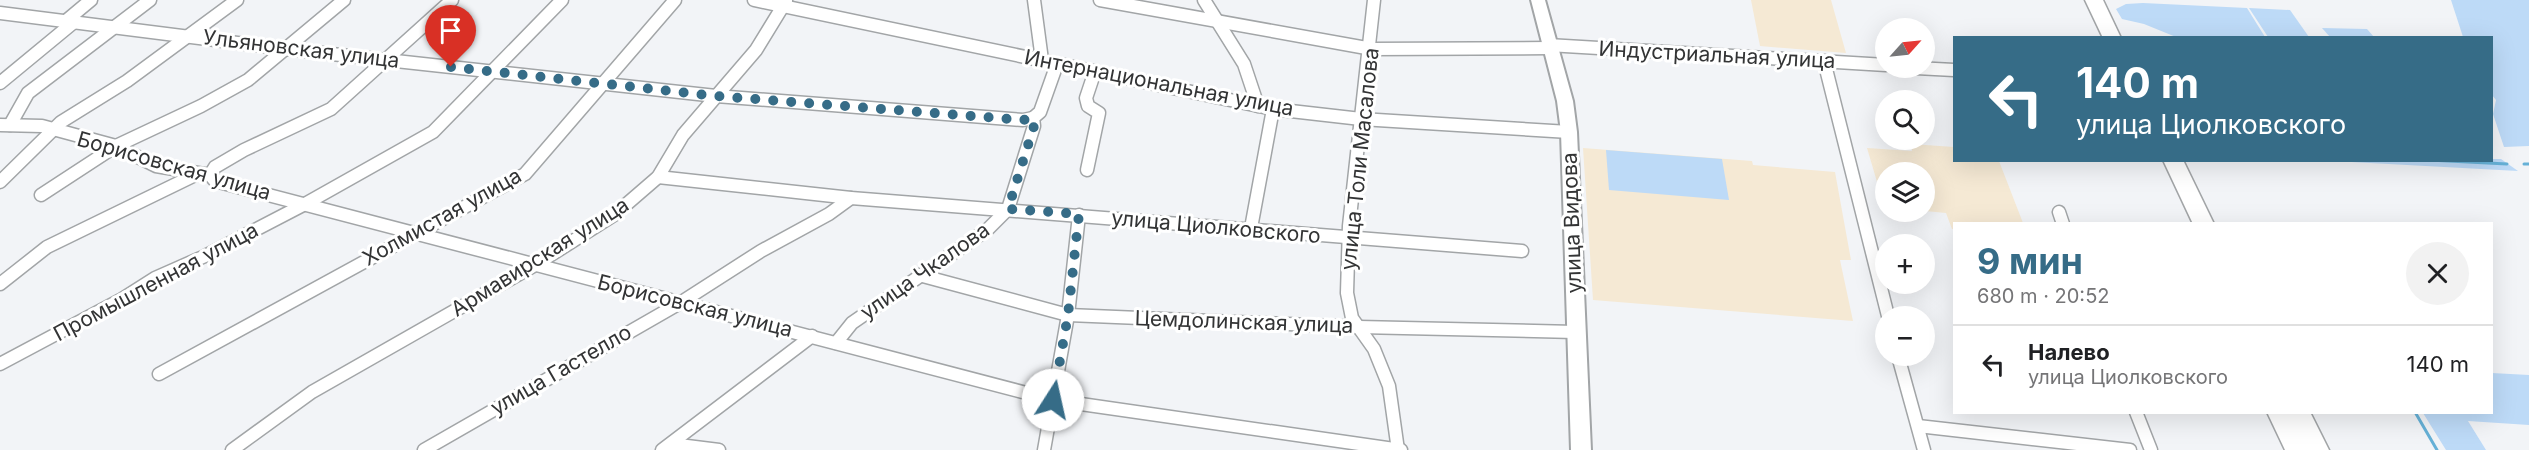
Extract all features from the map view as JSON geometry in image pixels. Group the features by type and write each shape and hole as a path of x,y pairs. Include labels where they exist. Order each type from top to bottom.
{"highway":[{"path":"2079,0 2097,36"},
{"path":"2094,0 2111,36"},
{"path":"2159,162 2187,222"},
{"path":"2174,162 2203,222"},
{"path":"2279,414 2296,450"},
{"path":"2299,414 2317,450"}],"street":[{"path":"0,83 71,21 91,0"},
{"path":"5,125 28,93 150,0"},
{"path":"0,182 52,130 191,36 237,0"},
{"path":"41,195 77,169 116,146 231,90 286,49 344,0"},
{"path":"210,175 215,168 244,150 331,109 452,0"},
{"name":"Промышленная улица","path":"0,364 155,278 205,256 305,204 433,132 562,0"},
{"name":"Холмистая улица","path":"159,374 412,233 525,174 675,0"},
{"name":"Интернациональная улица","path":"754,0 785,3 1273,109 1361,119 1569,132"},
{"path":"1034,0 1042,60"},
{"name":"Индустриальная улица","path":"1100,0 1372,49 1549,47 1875,64"},
{"path":"1204,0 1238,49 1255,86 1258,106"},
{"name":"улица Толи Масалова","path":"1374,0 1372,49 1361,119 1348,239 1348,308 1373,347 1390,383 1396,408 1399,450"},
{"name":"улица Видова","path":"1538,0 1564,101 1569,132 1581,450"},
{"name":"Армавирская улица","path":"232,450 312,392 535,265 614,215 658,177 683,135 756,50 785,3"},
{"name":"Ульяновская улица","path":"0,13 286,49 606,82 716,96 1023,120 1033,118"},
{"path":"1824,61 1885,306"},
{"name":"улица Чкалова","path":"836,343 852,323 988,229 1008,209 1034,126 1033,118 1040,112 1057,63"},
{"path":"1935,69 1953,70"},
{"path":"1087,170 1099,113 1088,106 1086,98 1095,71"},
{"path":"1251,228 1273,109"},
{"name":"Борисовская улица","path":"5,125 42,126 116,146 156,166 195,175 210,175 215,181 1053,400 1399,450"},
{"path":"0,284 46,247 195,175"},
{"name":"улица Циолковского","path":"658,177 851,198 1079,214 1251,228 1348,239 1522,251"},
{"name":"улица Гастелло","path":"424,450 680,303 761,251 829,214 851,198"},
{"path":"1044,450 1068,315 1079,214"},
{"name":"Цемдолинская улица","path":"919,275 1068,315 1359,327 1575,332"},
{"path":"667,447 812,336"},
{"path":"1901,366 1924,450"},
{"path":"2137,414 2151,450"},
{"path":"1918,426 2130,450"},
{"path":"667,447 720,450"}],"shaded area":[{"path":"1751,0 1831,0 1846,53 1760,46"},
{"path":"2451,0 2529,0 2529,146 2504,147 2493,114 2496,100 2493,96 2493,36 2463,36"},
{"path":"2126,4 2247,8 2264,36 2174,36 2144,24 2122,19 2116,9"},
{"path":"2249,8 2290,10 2308,36 2267,36"},
{"path":"2322,28 2367,29 2373,36 2329,36"},
{"path":"1935,146 1953,147 1953,162 1999,162 2023,222 1953,222 1952,229 1946,213 1935,212 1935,162 1875,162 1875,175 1867,148 1935,150"},
{"path":"1583,148 1752,161 1753,165 1835,172 1851,260 1840,260 1853,321 1593,300"},
{"path":"1606,150 1722,159 1729,200 1609,190"},
{"path":"2493,159 2501,159 2518,171 2352,162 2493,162"},
{"path":"2493,373 2529,375 2529,425 2468,421 2486,450 2446,450 2424,414 2493,414"}],"waterway":[{"path":"2468,162 2507,164"},
{"path":"2524,164 2529,164"},
{"path":"2416,414 2437,450"}],"route":[{"path":"451,67 606,82 716,96 1023,120 1033,118 1034,126 1008,209 1079,214 1068,315 1053,400"}]}
